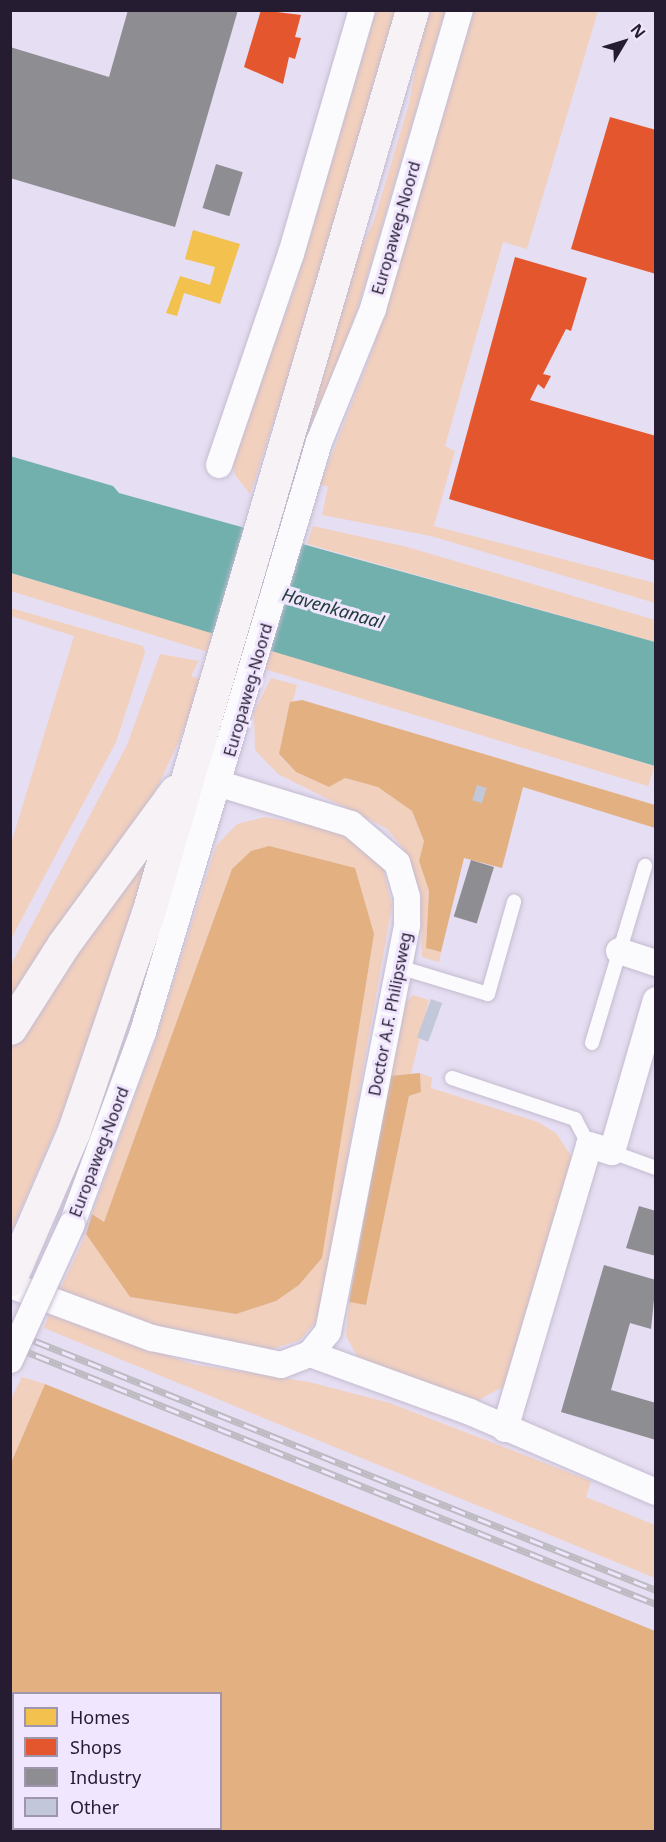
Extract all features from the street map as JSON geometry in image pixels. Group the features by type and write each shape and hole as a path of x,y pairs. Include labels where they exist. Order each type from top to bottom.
{"main road":[{"name":"Europaweg-Noord","path":"10,1279 40,1210 103,1050 188,774 412,10"},
{"path":"10,1028 63,945 188,774"}],"street":[{"path":"219,465 291,254 362,10"},
{"name":"Europaweg-Noord","path":"10,1360 72,1224 143,1032 248,692 305,492 373,309 460,10"},
{"name":"Doctor A.F. Philipsweg","path":"220,784 351,824 378,842 397,863 407,897 399,967 333,1314 328,1332 310,1354"},
{"path":"619,951 656,963"},
{"path":"506,1429 601,1148 656,1000"},
{"path":"10,1285 152,1338 205,1352 282,1365 310,1354 506,1429 656,1492"}],"lane":[{"path":"592,1043 645,866"},
{"path":"399,967 489,994 514,902"},
{"path":"452,1078 574,1119 601,1148 656,1168"}],"shaded area":[{"path":"376,11 399,11 309,314 250,494 235,475 232,456 294,291"},
{"path":"426,11 445,11 358,307 299,470 290,469 345,282 374,221 409,104"},
{"path":"474,11 598,11 527,249 503,242 445,446 455,451 434,526 655,583 655,603 431,536 322,515 328,486 320,485 372,352"},
{"path":"313,526 407,547 655,620 655,642 307,544"},
{"path":"10,573 214,633 208,652 11,591"},
{"path":"11,608 143,646 145,653 116,742 11,939 11,844 74,636 11,616"},
{"path":"271,649 654,766 648,786 265,669"},
{"path":"160,654 199,661 191,676 202,680 179,741 153,796 11,1008 11,965 127,745"},
{"path":"271,678 297,685 279,755 296,772 329,787 345,778 379,787 412,811 424,841 419,861 429,891 426,948 441,952 439,962 422,957 420,892 402,847 386,828 278,774 255,750 254,712"},
{"path":"302,700 655,805 655,828 523,787 502,868 464,858 441,952 426,948 429,891 419,861 424,841 412,811 378,787 345,778 329,787 296,772 279,754 290,702"},
{"path":"265,817 343,831 366,846 383,868 392,905 319,1318 300,1340 272,1349 164,1329 60,1290 86,1234 130,1297 236,1314 276,1301 299,1285 322,1258 374,934 232,869 104,1222 92,1214 156,1038 216,846 237,824"},
{"path":"156,836 79,1075 11,1232 11,1048 35,1001"},
{"path":"269,846 355,868 374,934 322,1258 299,1285 276,1301 236,1314 130,1297 86,1234 92,1214 104,1222 232,869 251,851"},
{"path":"413,995 429,1000 411,1074 390,1076 406,1002"},
{"path":"420,1073 432,1078 431,1088 538,1122 556,1133 573,1159 504,1386 477,1401 374,1369 357,1356 346,1336 349,1302 366,1305 409,1096 421,1092"},
{"path":"420,1073 421,1092 409,1096 366,1305 349,1302 390,1076"},
{"path":"49,1315 192,1364 309,1382 390,1403 591,1481 586,1497 655,1525 655,1578 44,1328"},
{"path":"22,1377 45,1384 11,1463 11,1399"},
{"path":"45,1384 655,1631 655,1831 11,1831 11,1463"}],"water":[{"name":"Havenkanaal","path":"10,456 113,486 119,493 655,642 655,766 11,573"}],"building: Homes":[{"path":"193,230 240,244 220,304 184,293 177,316 166,313 180,276 210,285 215,267 185,259"}],"building: Shops":[{"path":"261,10 301,15 295,37 301,38 295,59 289,57 283,84 244,67"},
{"path":"610,117 656,130 656,274 571,249"},
{"path":"515,257 587,278 571,331 566,329 543,374 551,376 544,389 538,384 530,400 656,436 656,561 449,499"}],"building: Industry":[{"path":"128,10 238,10 175,227 10,178 10,47 109,77"},
{"path":"216,164 243,172 229,216 203,208"},
{"path":"471,860 494,867 477,923 454,916"},
{"path":"639,1206 656,1211 656,1256 626,1248"},
{"path":"604,1265 656,1280 651,1329 630,1323 611,1390 656,1403 656,1440 561,1412"}],"building: Other":[{"path":"477,785 487,788 482,803 472,800"},
{"path":"431,999 442,1003 428,1042 417,1038"}],"railway":[{"path":"10,1331 656,1590"},
{"path":"10,1345 656,1604"}]}
